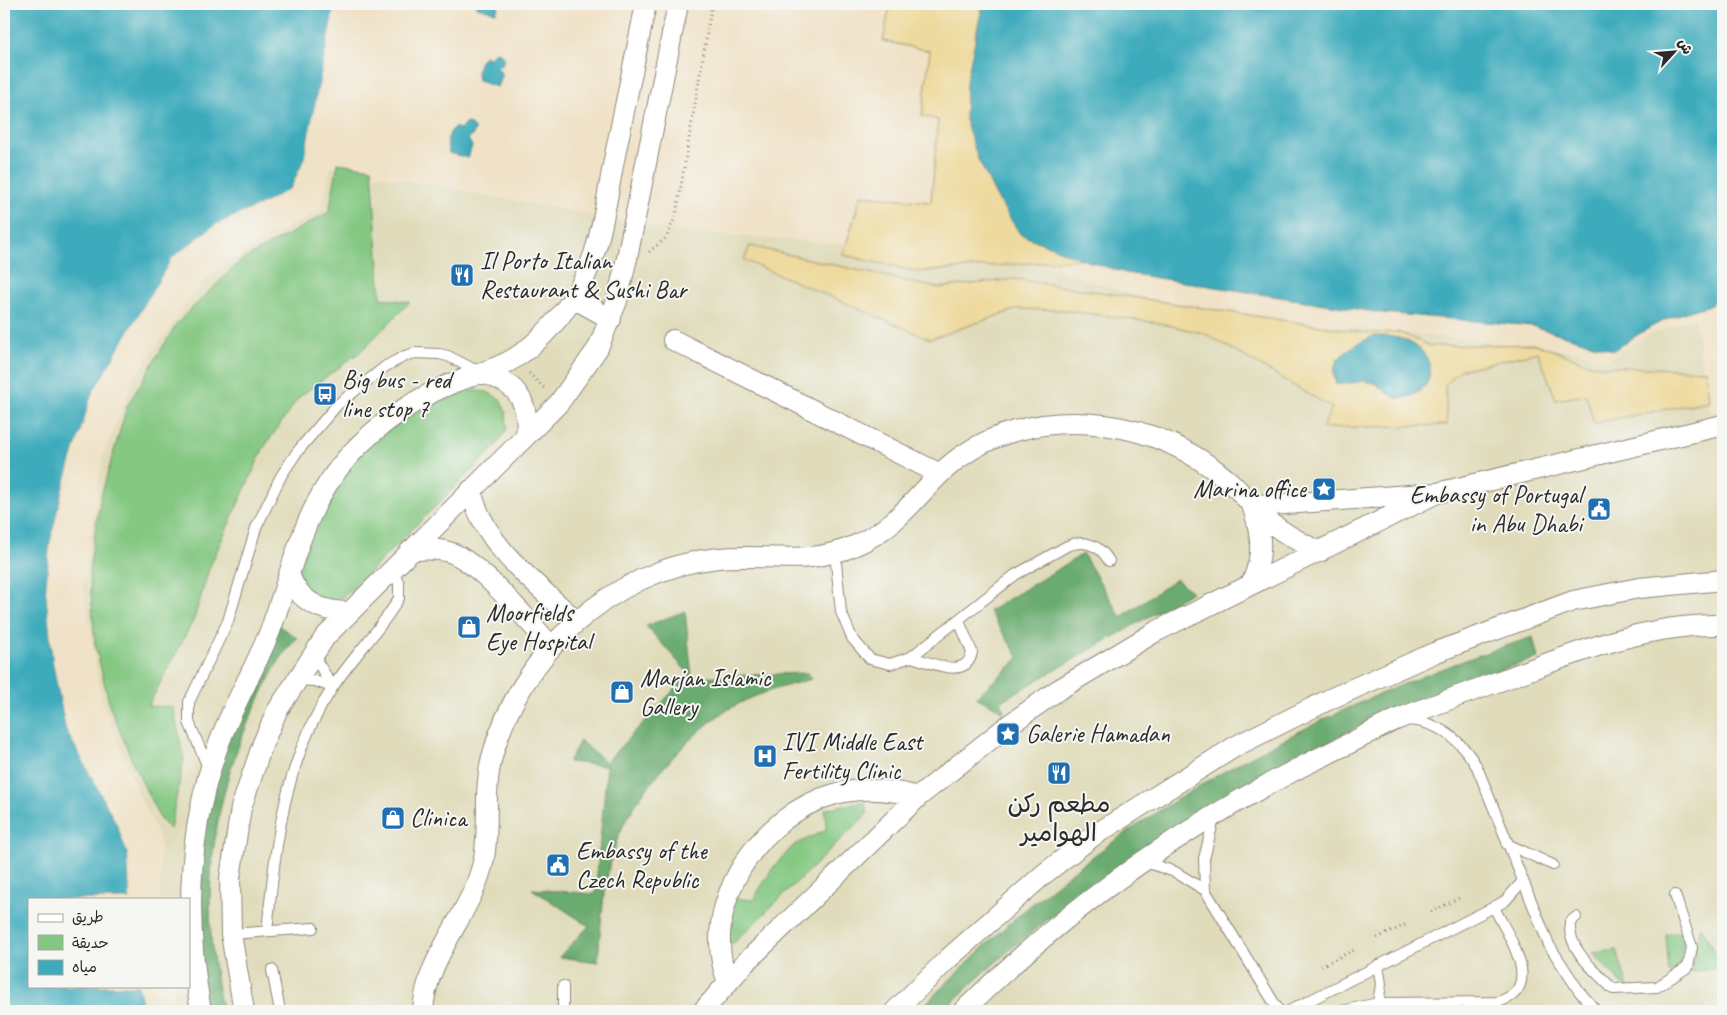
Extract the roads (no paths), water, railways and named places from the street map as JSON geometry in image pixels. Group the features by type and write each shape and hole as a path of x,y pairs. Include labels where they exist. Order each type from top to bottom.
{"street":[{"path":"201,1011 191,946 190,879 200,808 210,771 233,709 268,635 296,548 318,500 355,450 388,420 409,405 433,392 514,359 544,335 573,298 590,266 597,245 646,4"},
{"path":"244,1011 232,934 230,878 241,808 263,742 277,711 326,637 559,403 598,348 610,319 627,258 678,4"},
{"path":"573,298 610,319"},
{"path":"673,340 940,474"},
{"path":"482,373 505,382 521,400 527,422 526,435"},
{"path":"423,1011 428,983 435,962 470,902 478,879 486,842 486,785 501,728 523,684 551,646 576,621 635,583 675,566 716,558 757,556 794,559 835,553 856,545 897,520 940,474 971,450 988,441 1023,428 1069,423 1129,429 1178,446 1213,469 1281,530 1320,552"},
{"path":"1251,504 1271,505 1437,493 1723,425"},
{"path":"472,490 479,517 495,542 576,621"},
{"path":"703,1011 728,982 918,797 1006,727 1058,690 1155,632 1437,493"},
{"path":"1251,504 1262,541 1258,570 1251,584"},
{"path":"410,551 438,550 462,558 483,575 551,646"},
{"path":"1685,582 1723,570"},
{"path":"289,574 292,584 307,601 326,610 349,612"},
{"path":"895,1011 955,952 1044,874 1093,836 1236,746 1358,686 1434,653 1573,601 1598,595 1685,582 1723,580"},
{"path":"963,1011 1074,912 1141,861 1216,813 1304,764 1397,720 1520,673 1631,636 1676,627 1723,625"},
{"path":"728,982 719,951 722,915 740,871 768,833 798,810 835,794 876,789 918,797"}],"lane":[{"path":"210,771 189,722 189,702 228,621 256,528 281,476 296,452 337,405 386,366 405,356 427,353 439,354 448,356 482,373"},
{"path":"835,553 841,612 852,638 859,649 870,659 890,664 912,657 1015,575 1067,546 1088,544 1100,550 1108,562"},
{"path":"267,931 280,816 297,759 332,687 399,598 399,583 392,570"},
{"path":"912,657 952,668 963,667 967,664 972,652 959,621"},
{"path":"313,655 332,687"},
{"path":"296,680 315,681 332,687"},
{"path":"1397,720 1410,720 1430,724 1448,733 1460,743 1477,767 1522,882 1550,946 1575,984 1596,1011"},
{"path":"1206,890 1206,843 1216,813"},
{"path":"1508,844 1553,866"},
{"path":"1141,861 1175,872 1206,890 1279,1011"},
{"path":"1289,1011 1505,901 1522,882"},
{"path":"1576,917 1570,922 1569,930 1574,946 1613,989 1657,988 1688,967 1692,947 1675,895"},
{"path":"1342,1011 1378,1003 1498,1002 1512,996 1521,983 1522,969 1494,907"},
{"path":"232,934 313,928"},
{"path":"1378,965 1381,984 1378,1003"},
{"path":"272,970 280,1011"},
{"path":"563,986 563,1011"}],"water":[{"path":"4,4 335,4 304,160 291,188 263,204 215,225 172,258 92,394 62,492 50,544 46,591 53,662 66,729 117,824 128,855 130,898 28,898 28,988 138,988 144,1011 4,1011"},
{"path":"476,4 499,4 496,12 477,7"},
{"path":"983,4 1723,4 1723,283 1711,305 1683,313 1660,323 1614,350 1532,326 1382,313 1126,273 1081,259 1020,234 996,196 978,159 965,120 966,82"},
{"path":"495,52 500,53 504,59 502,64 497,67 502,75 497,87 478,81 477,74 478,65 484,56 489,58"},
{"path":"465,123 470,124 475,130 468,139 472,146 468,158 449,153 448,146 448,139 454,127 460,129"},
{"path":"1373,336 1403,339 1423,352 1428,360 1430,376 1421,390 1411,396 1399,398 1394,397 1374,383 1336,384 1334,374 1335,366 1339,359 1357,344"}],"place":[{"name":"Il Porto Italian Restaurant & Sushi Bar","path":"462,275"},
{"name":"Big bus - red line stop 7","path":"325,394"},
{"name":"Marina office","path":"1324,489"},
{"name":"Embassy of Portugal in Abu Dhabi","path":"1599,509"},
{"name":"Moorfields Eye Hospital","path":"469,627"},
{"name":"Marjan Islamic Gallery","path":"622,692"},
{"name":"Galerie Hamadan","path":"1008,734"},
{"name":"IVI Middle East Fertility Clinic","path":"765,756"},
{"name":"مطعم ركن الهوامير","path":"1059,773"},
{"name":"Clinica","path":"393,818"},
{"name":"Embassy of the Czech Republic","path":"558,865"}]}
